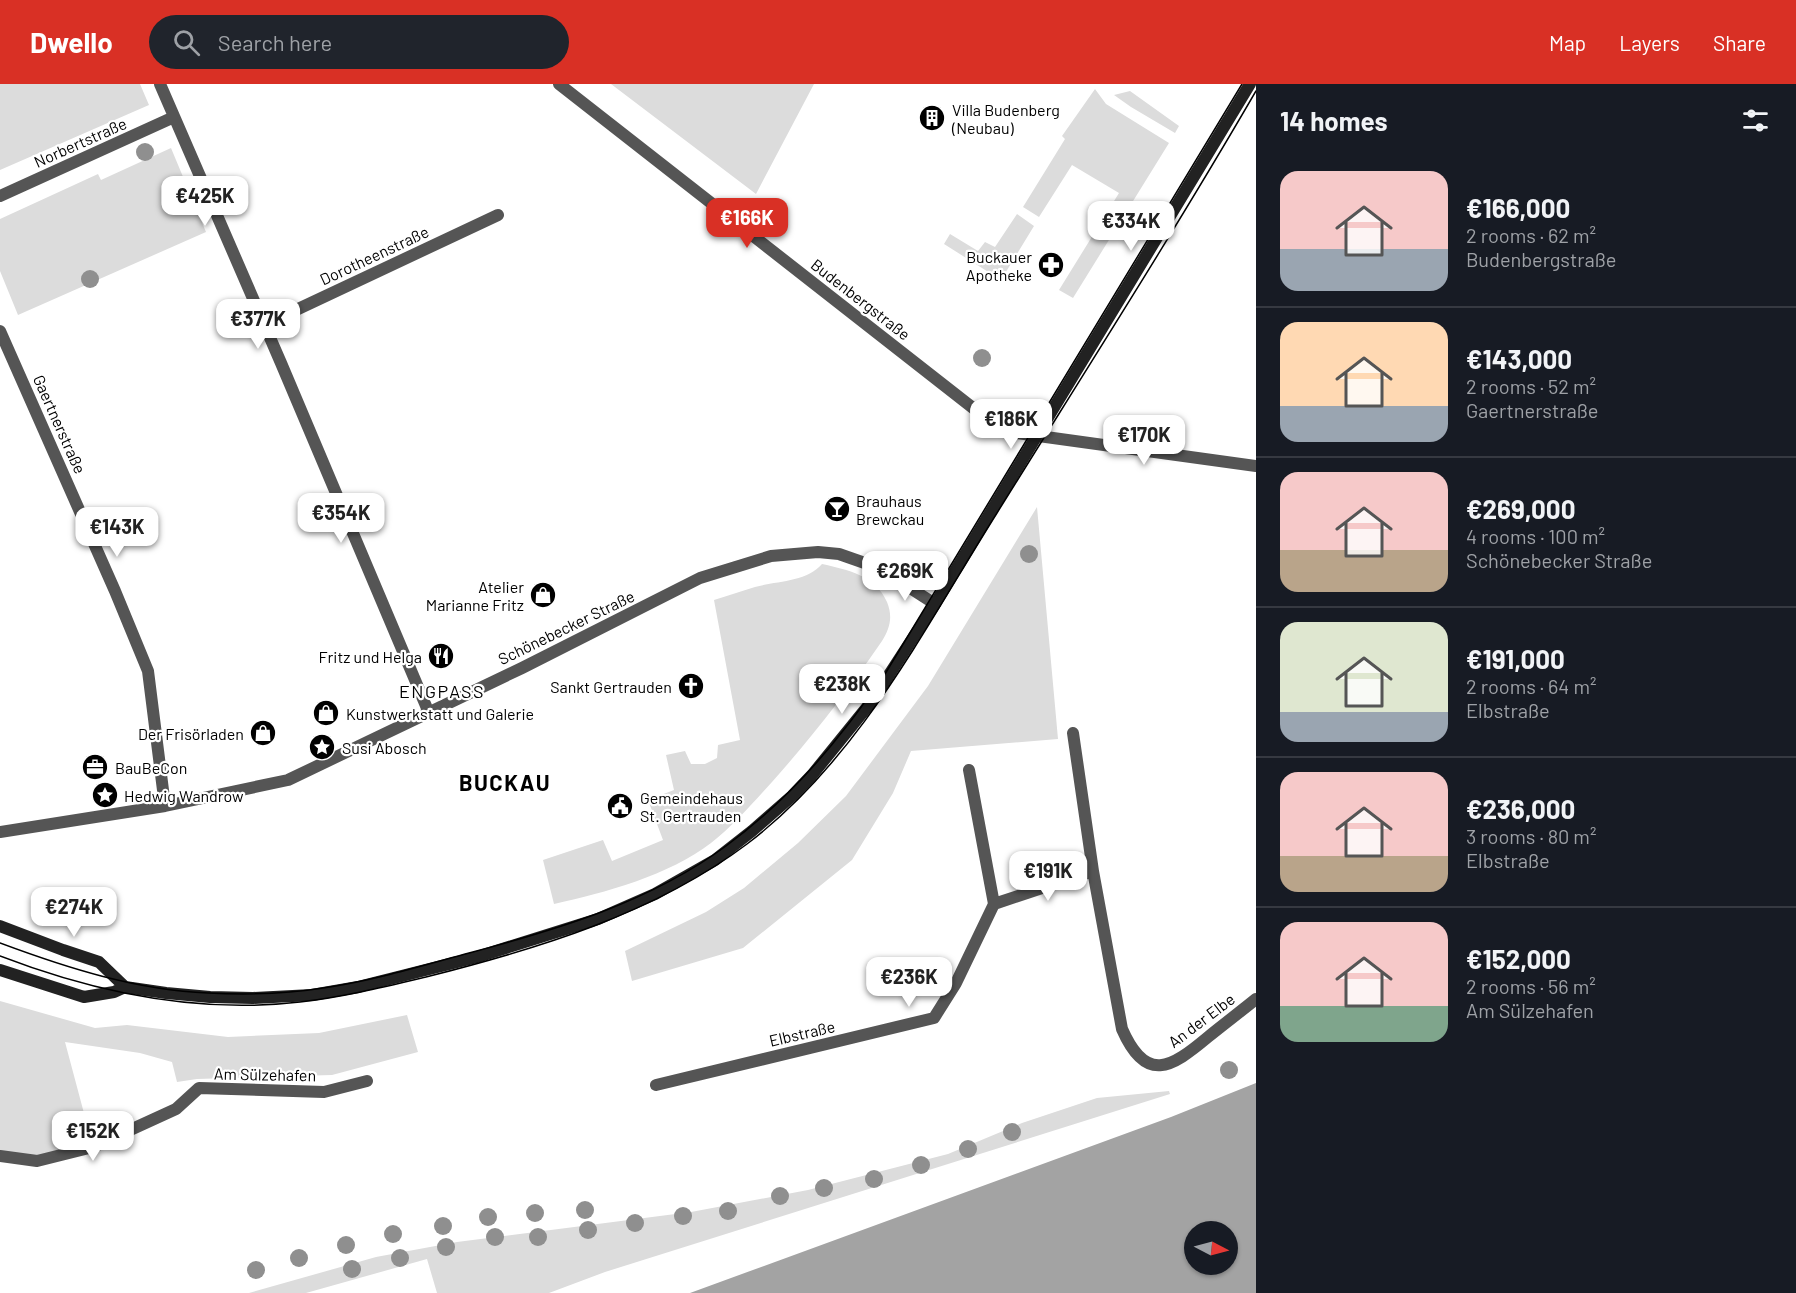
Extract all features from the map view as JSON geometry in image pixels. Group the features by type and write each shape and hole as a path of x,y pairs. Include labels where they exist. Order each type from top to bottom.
{"main road":[{"path":"0,970 84,997 114,992 125,987 210,997 253,998 312,995 358,987 504,949 598,919 655,894 723,854 792,796 818,768 872,701 935,604 1250,84"},
{"path":"0,926 99,962 125,987"}],"street":[{"path":"160,84 429,713"},
{"name":"Budenbergstraße","path":"559,84 993,423 1017,434 1256,466"},
{"name":"Norbertstraße","path":"0,196 174,117"},
{"name":"Dorotheenstraße","path":"264,325 498,215"},
{"name":"Gaertnerstraße","path":"0,331 111,580 148,671 165,806"},
{"name":"Schönebecker Straße","path":"0,832 165,806 288,780 429,713 700,578 771,556 819,552 839,554 879,568 935,604"},
{"path":"969,770 994,904 1092,871 1073,733"},
{"name":"An der Elbe","path":"1092,871 1122,1029 1131,1048 1141,1059 1156,1065 1171,1063 1186,1055 1256,999"},
{"name":"Elbstraße","path":"656,1085 934,1018 956,983 994,904"},
{"name":"Am Sülzehafen","path":"0,1156 37,1161 93,1147 176,1109 199,1088 324,1092 367,1082"}],"shaded area":[{"path":"0,84 140,84 149,105 0,170"},
{"path":"611,84 814,84 756,194"},
{"path":"1095,89 1106,104 1169,143 1073,298 1059,290 1119,193 1072,165 1039,217 1023,207 1065,139 1062,136"},
{"path":"1130,91 1179,126 1175,133 1114,95"},
{"path":"171,148 206,232 18,315 0,271 0,219 98,174 101,180"},
{"path":"1017,214 1034,226 1001,280 944,244 950,234 978,251 985,242 995,247"},
{"path":"1037,507 1058,739 911,751 893,793 852,860 743,948 632,981 625,951 706,912 744,888 798,843 846,796 928,686"},
{"path":"822,564 860,575 868,580 882,593 889,607 890,618 889,627 882,641 829,713 758,798 711,843 676,864 636,881 554,904 543,860 603,840 612,861 663,840 648,800 674,790 666,755 685,751 691,764 705,764 717,758 718,745 740,740 714,600 755,587 800,578 816,570"},
{"path":"0,1001 95,1028 127,1025 228,1037 319,1033 407,1015 418,1052 332,1075 197,1079 177,1082 172,1062 140,1053 65,1042 93,1147 37,1161 0,1156"},
{"path":"1256,1083 1256,1293 690,1293 1171,1117"},
{"path":"1169,1091 1170,1094 605,1272 549,1293 437,1293 427,1259 306,1293 249,1293 376,1257 457,1242 691,1212 808,1190 948,1154 1022,1123 1097,1098"}],"tram line":[{"path":"0,943 102,976 181,991 237,994 309,990 396,973 503,944 603,912 666,883 697,866 726,846 759,820 805,775 851,721 885,674 1242,84"},
{"path":"0,956 73,980 148,997 224,1005 300,1002 348,995 426,977 552,941 634,909 711,869 747,844 787,810 823,773 887,690 1161,250 1256,91"}],"place":[{"name":"Villa Budenberg (Neubau)","path":"932,118"},
{"name":"Buckauer Apotheke","path":"1051,265"},
{"name":"Brauhaus Brewckau","path":"837,509"},
{"name":"Atelier Marianne Fritz","path":"543,595"},
{"name":"Fritz und Helga","path":"441,656"},
{"name":"Sankt Gertrauden","path":"691,686"},
{"name":"Kunstwerkstatt und Galerie","path":"326,713"},
{"name":"Der Frisörladen","path":"263,733"},
{"name":"Susi Abosch","path":"322,747"},
{"name":"BauBeCon","path":"95,767"},
{"name":"Hedwig Wandrow","path":"105,795"},
{"name":"Gemeindehaus St. Gertrauden","path":"620,806"}],"district":[{"name":"ENGPASS","path":"442,691"},
{"name":"BUCKAU","path":"505,782"}]}
